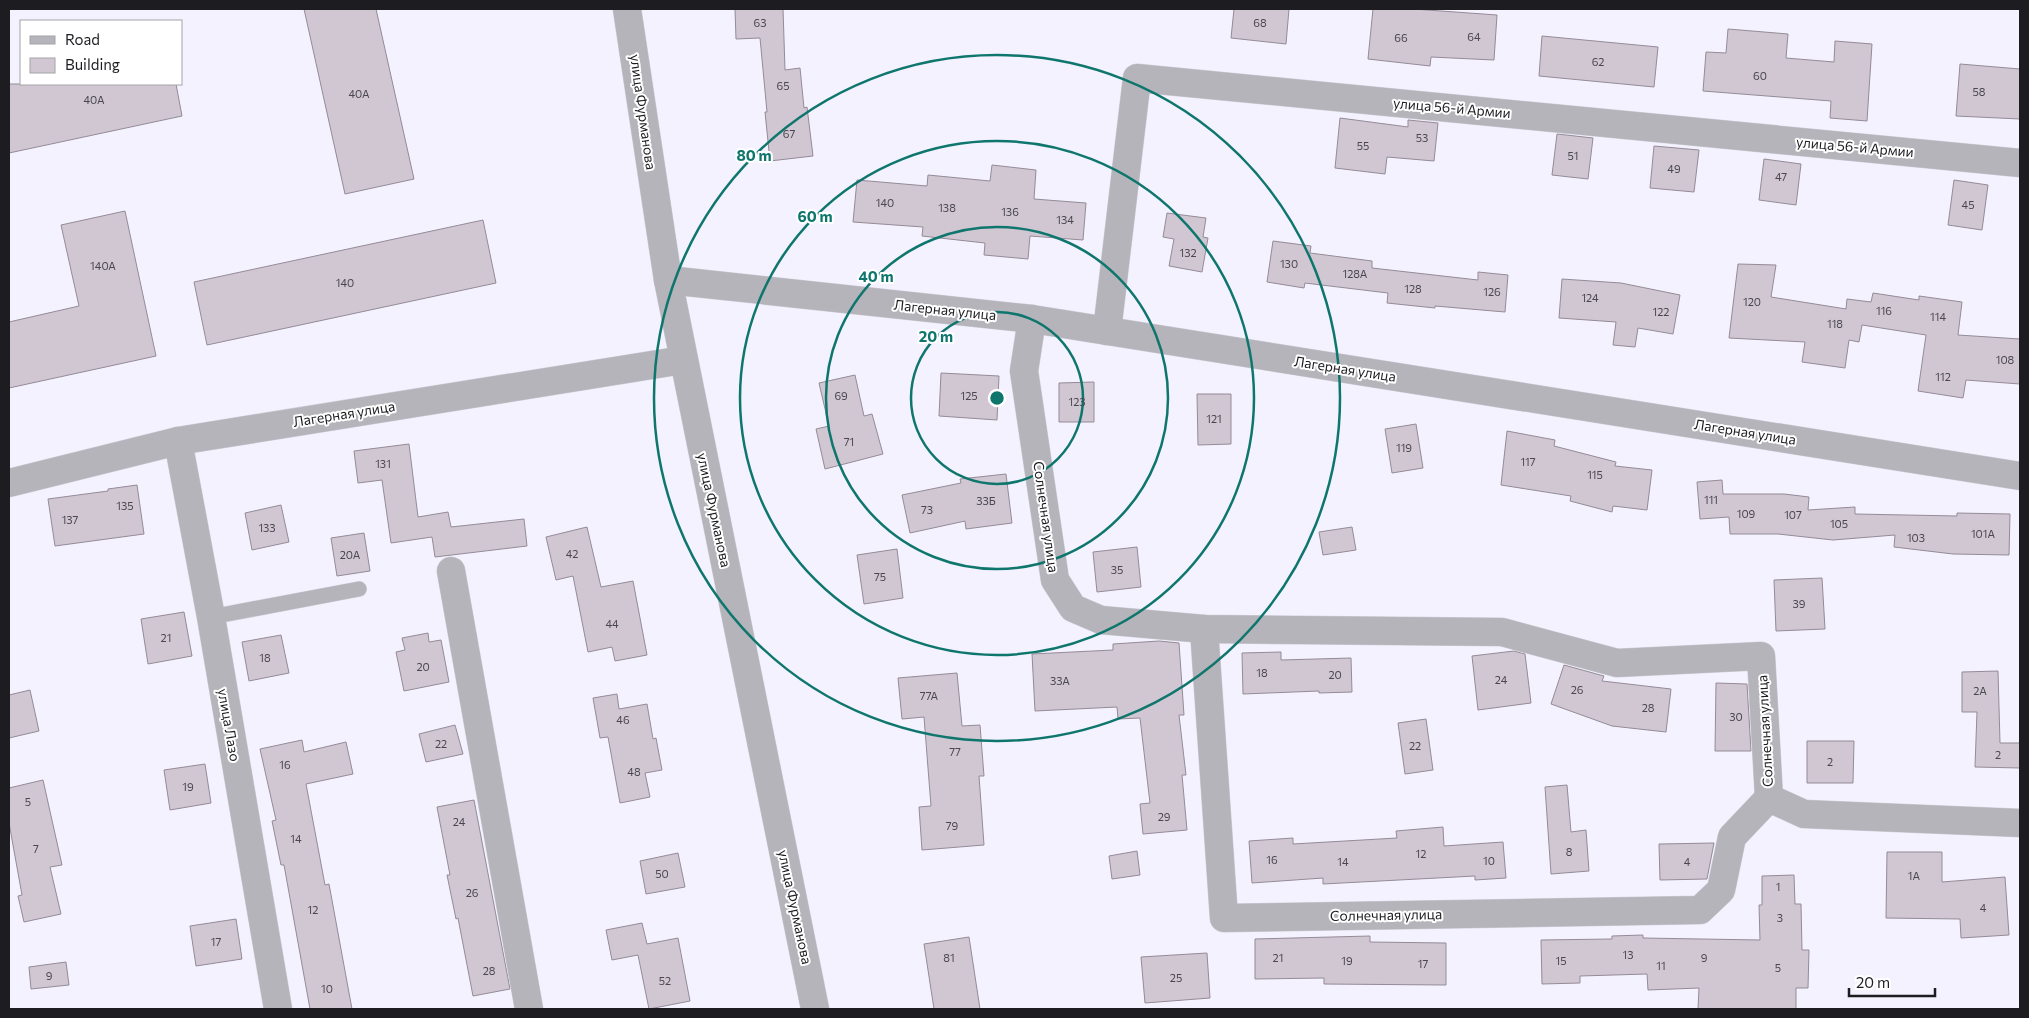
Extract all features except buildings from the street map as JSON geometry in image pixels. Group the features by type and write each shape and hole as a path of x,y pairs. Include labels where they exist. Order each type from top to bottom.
{"street":[{"name":"улица Фурманова","path":"627,9 668,280 683,360 815,1009"},
{"name":"улица 56-й Армии","path":"1107,331 1137,78 2020,162"},
{"name":"Лагерная улица","path":"668,280 1032,319 2020,476"},
{"name":"Солнечная улица","path":"1032,319 1024,371 1055,580 1072,608 1101,620 1204,630 1502,632 1617,663 1761,656 1769,798 1732,837 1721,890 1700,910 1224,918 1204,630"},
{"name":"Лагерная улица","path":"9,483 178,441 683,360"},
{"name":"улица Лазо","path":"178,441 211,617 278,1009"},
{"path":"451,571 529,1009"},
{"name":"Солнечная улица","path":"1769,798 1804,814 2020,823"}],"lane":[{"path":"211,617 360,589"}]}
